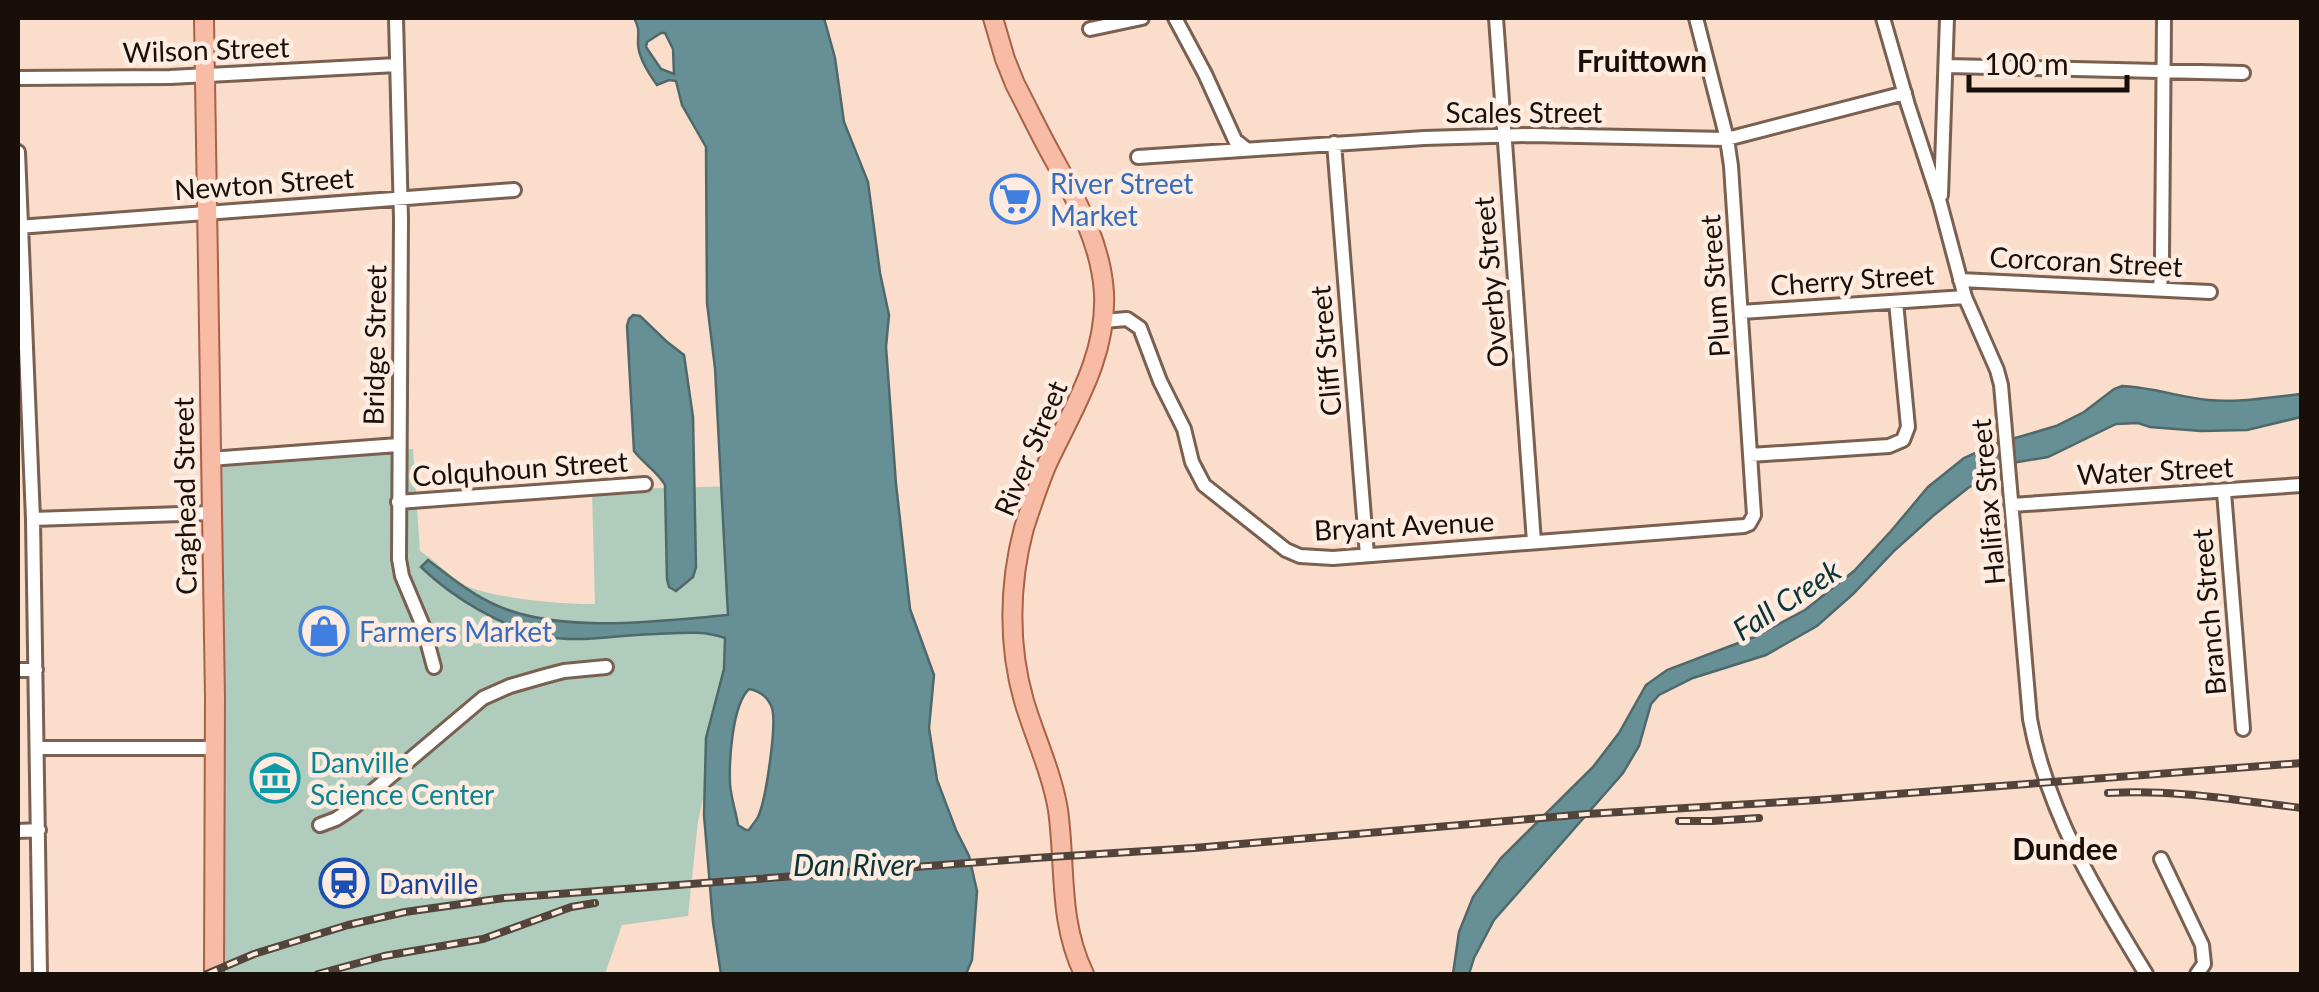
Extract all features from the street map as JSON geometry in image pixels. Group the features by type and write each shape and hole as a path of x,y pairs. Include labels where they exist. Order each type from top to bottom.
{"main road":[{"name":"Craghead Street","path":"204,18 214,974"},
{"name":"River Street","path":"994,18 1015,84 1090,230 1102,277 1103,321 1094,363 1047,466 1024,528 1013,607 1016,664 1023,698 1053,786 1064,902 1084,974"}],"street":[{"name":"Bridge Street","path":"396,18 400,198 399,559 434,667"},
{"path":"1090,29 1142,18"},
{"path":"1175,18 1235,140 1246,149"},
{"name":"Overby Street","path":"1496,18 1534,542"},
{"name":"Plum Street","path":"1696,18 1731,166 1754,515 1744,526 1720,528"},
{"name":"Halifax Street","path":"1883,18 1960,280 1998,370 2030,719 2041,768 2059,817 2146,974"},
{"path":"1940,204 1947,18"},
{"path":"2160,289 2164,18"},
{"name":"Wilson Street","path":"18,78 205,75 397,65"},
{"path":"1946,66 2243,73"},
{"name":"Scales Street","path":"1138,157 1503,136 1726,139 1904,93"},
{"name":"Cliff Street","path":"1334,143 1366,555"},
{"path":"18,152 33,518 40,974"},
{"name":"Newton Street","path":"19,227 514,190"},
{"name":"Corcoran Street","path":"1960,280 2210,292"},
{"name":"Cherry Street","path":"1741,312 1966,297"},
{"path":"1750,455 1897,444 1907,434 1896,302"},
{"name":"Bryant Avenue","path":"1103,321 1127,320 1140,328 1160,381 1184,428 1197,474 1214,494 1276,544 1300,556 1333,558 1720,528"},
{"name":"Colquhoun Street","path":"210,459 398,445"},
{"name":"Colquhoun Street","path":"398,502 645,484"},
{"name":"Water Street","path":"2012,505 2302,485"},
{"name":"Branch Street","path":"2224,492 2243,729"},
{"path":"33,518 211,513"},
{"path":"320,825 354,808 482,698 545,676 606,668"},
{"path":"18,670 36,670"},
{"path":"38,748 214,748"},
{"path":"18,830 39,830"},
{"path":"2161,859 2202,945 2204,964 2197,974"}],"green space":[{"path":"413,449 420,551 474,589 528,600 595,604 592,490 738,486 723,713 698,821 688,916 622,925 605,974 225,974 218,464"}],"water":[{"name":"Dan River","path":"634,18 824,18 835,58 844,122 868,182 889,315 886,347 896,484 910,609 934,675 929,728 937,780 969,856 977,891 972,960 966,974 721,974 704,815 706,738 724,669 725,638 691,633 589,639 549,637 480,611 421,567 428,560 488,602 551,620 612,623 728,615 715,368 707,303 706,147 682,105 676,81 657,85 647,71 638,48","holes":["665,33 673,49 674,74 661,69 646,47","749,689 763,695 770,704 773,730 761,808 746,830 738,825 730,774 735,720"]},
{"path":"633,315 640,316 684,355 693,417 696,567 693,577 676,591 669,587 667,579 665,485 634,451 627,326"},
{"path":"2122,386 2219,401 2301,394 2301,417 2247,430 2201,431 2116,424 2048,457 2012,463 1968,488 1895,550 1817,626 1766,655 1693,678 1659,695 1651,704 1639,746 1623,773 1494,920 1469,974 1453,974 1459,932 1473,897 1501,858 1593,767 1619,733 1646,685 1667,670 1754,637 1805,610 1854,571 1928,487 1964,458 1995,444 2056,426"}],"railway":[{"path":"207,974 254,954 348,925 405,912 504,898 2302,763"},
{"path":"2108,793 2181,794 2302,808"},
{"path":"1679,821 1759,818"},
{"path":"318,974 384,956 483,939 571,907 595,903"}],"place":[{"name":"River Street Market","path":"1015,199"},
{"name":"Farmers Market","path":"324,631"},
{"name":"Danville Science Center","path":"275,778"},
{"name":"Danville","path":"344,883"}],"district":[{"name":"Fruittown","path":"1642,60"},
{"name":"Dundee","path":"2065,848"}],"water label":[{"name":"Fall Creek","path":"1786,599"}]}
